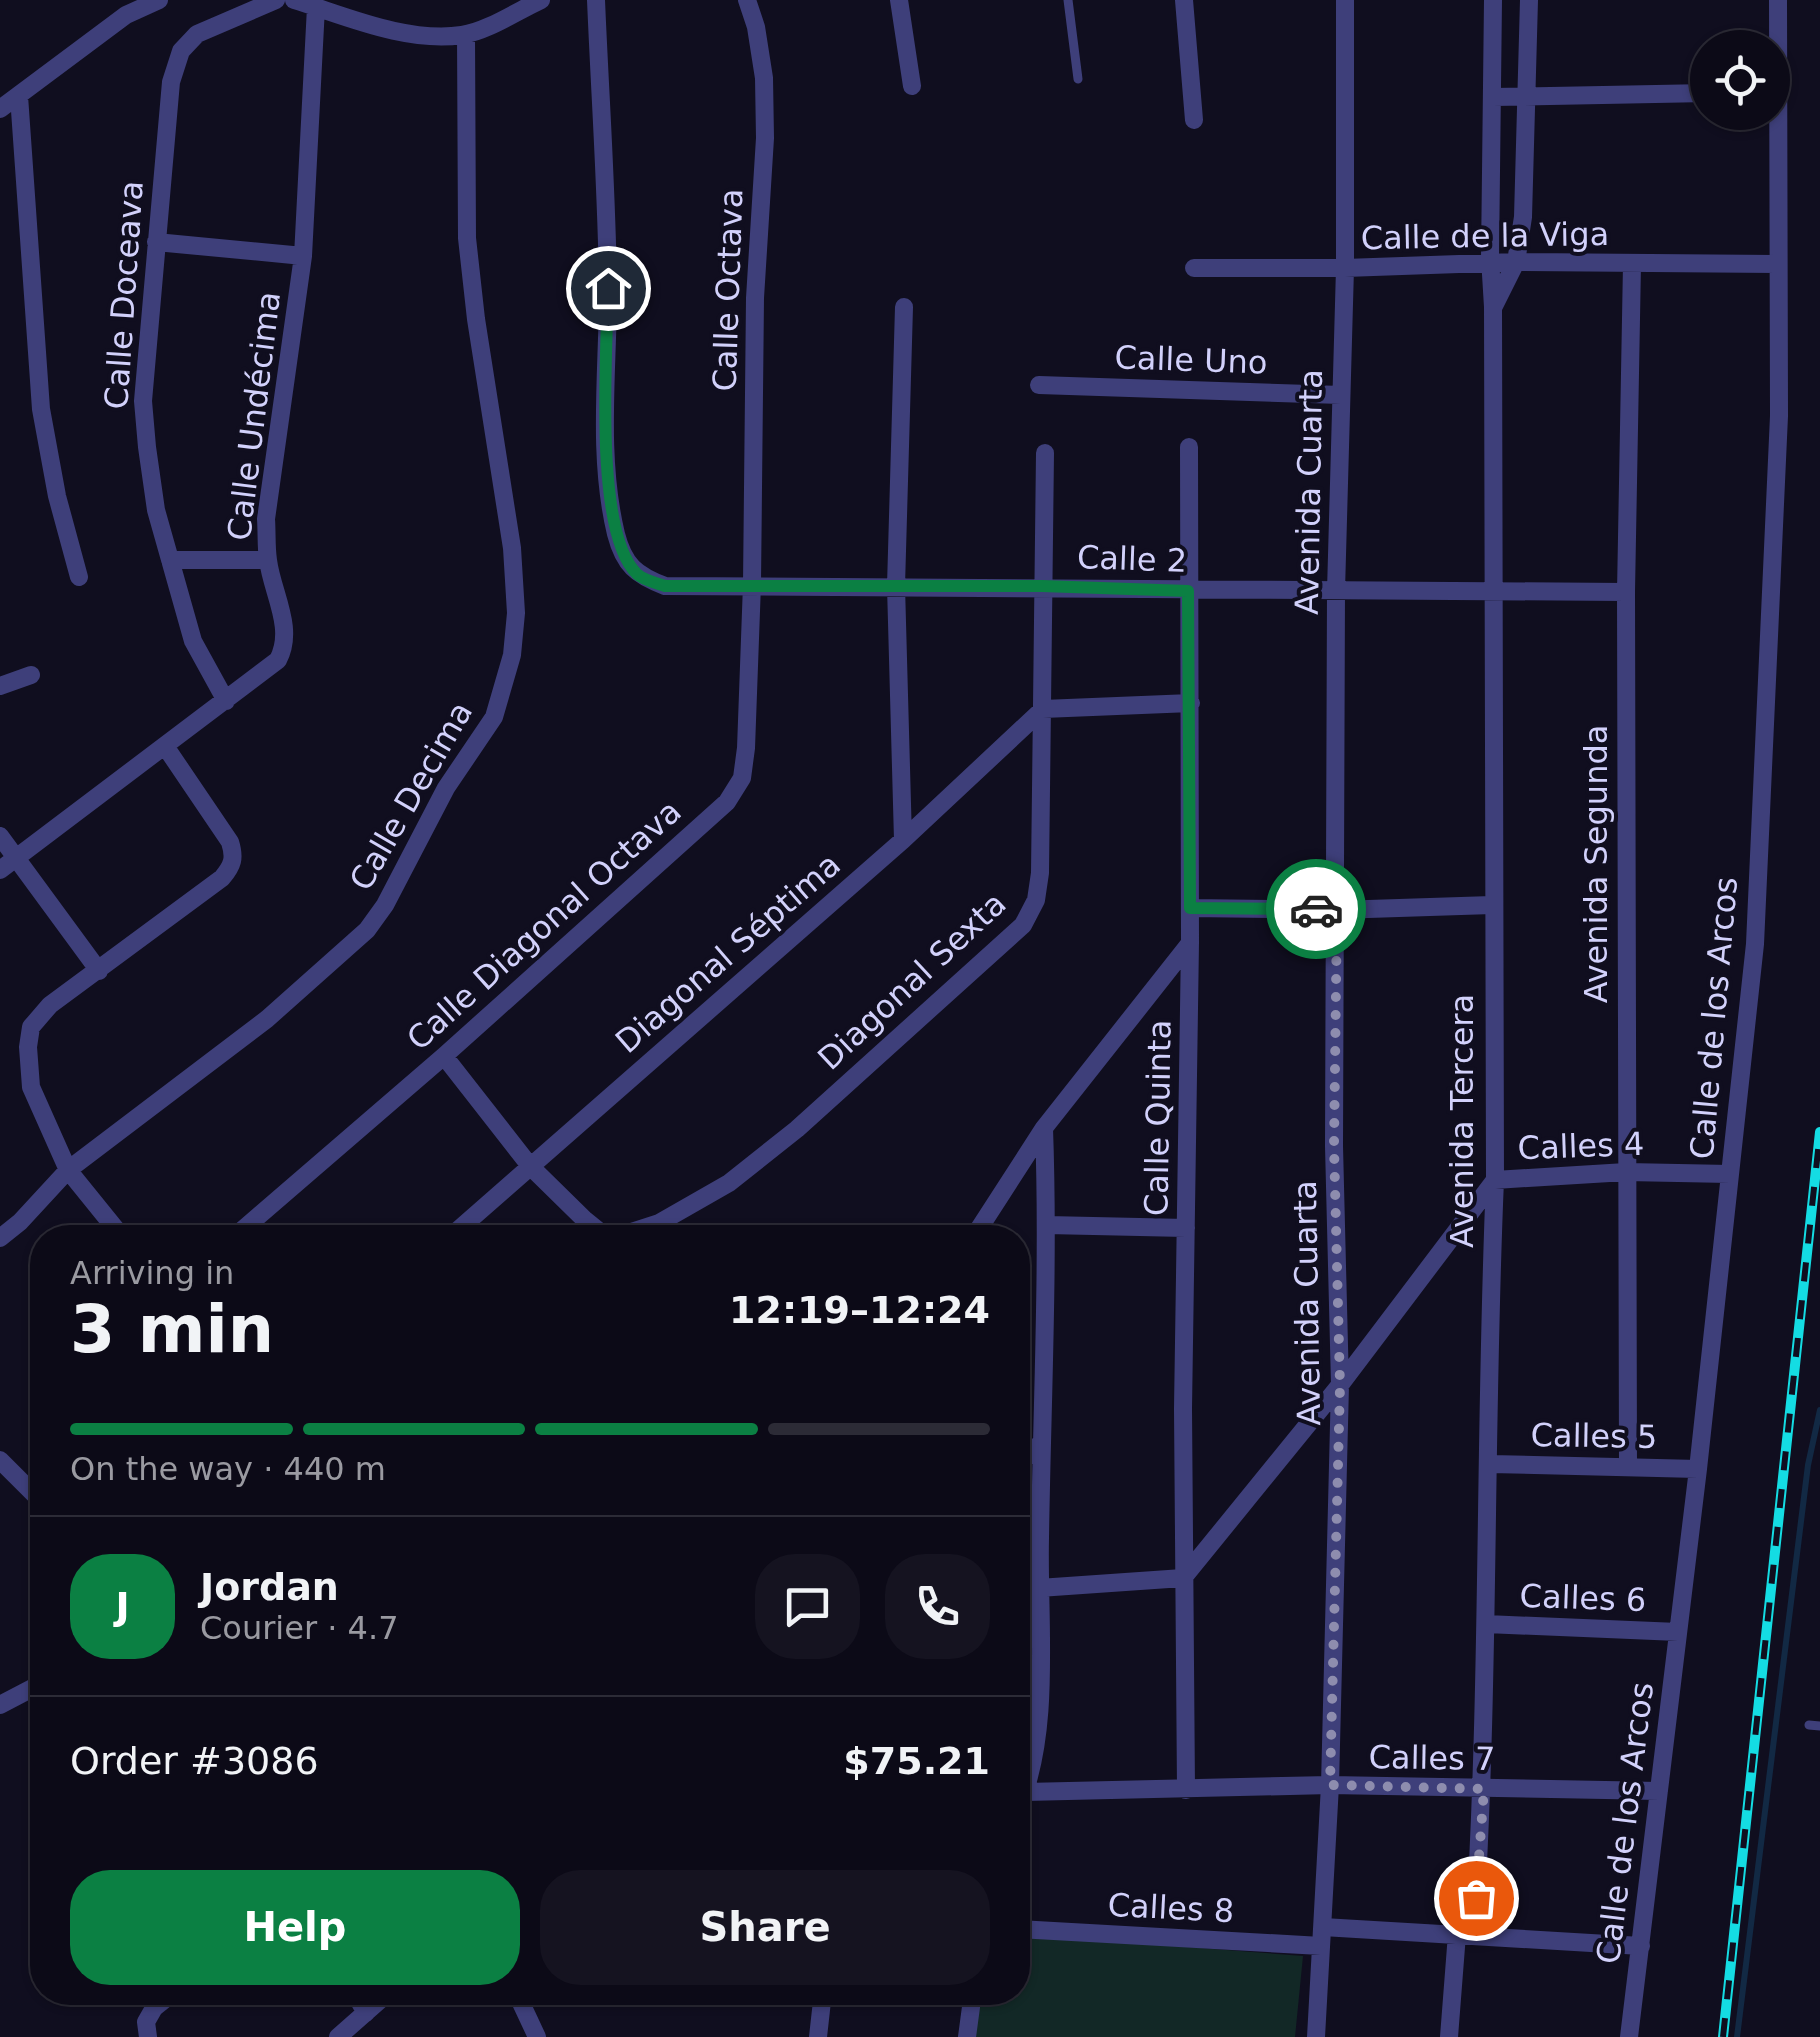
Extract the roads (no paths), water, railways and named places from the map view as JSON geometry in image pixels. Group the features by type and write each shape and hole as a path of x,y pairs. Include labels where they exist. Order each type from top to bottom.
{"street":[{"path":"0,110 126,15 159,0"},
{"name":"Calle Doceava","path":"226,701 194,641 156,510 144,402 171,82 181,52 198,34 276,0"},
{"path":"294,0 401,32 432,36 466,34 541,0"},
{"name":"Calle 2","path":"596,0 608,288 606,445 616,535 638,576 665,586 1626,592"},
{"name":"Calle Octava","path":"748,0 764,78 765,138 755,298 752,584"},
{"path":"899,0 912,86"},
{"path":"1184,0 1194,120"},
{"name":"Avenida Cuarta","path":"1316,2037 1330,1785 1340,1386 1334,1146 1336,591 1344,268 1345,0"},
{"name":"Avenida Tercera","path":"1449,2037 1484,1789 1494,1180 1490,264 1493,0"},
{"path":"1493,307 1516,262 1523,217 1529,0"},
{"name":"Calle de los Arcos","path":"1777,30 1778,0"},
{"name":"Calle Undécima","path":"0,870 226,701 278,660 285,646 286,633 268,560 266,520 303,256 316,6"},
{"name":"Calle Decima","path":"0,1238 68,1170 267,1019 366,930 385,905 446,788 494,717 512,655 516,614 512,548 467,238 466,34"},
{"path":"1493,97 1690,94"},
{"path":"19,96 41,409 78,577"},
{"name":"Calle de los Arcos","path":"1629,2037 1698,1469 1755,944 1779,416 1775,130"},
{"path":"156,242 303,256"},
{"name":"Calle de la Viga","path":"1194,268 1516,262 1777,264"},
{"name":"Avenida Segunda","path":"1628,1465 1626,592 1632,264"},
{"path":"903,840 896,586 904,307"},
{"name":"Calle Uno","path":"1039,385 1341,395"},
{"name":"Calle Quinta","path":"1186,1790 1183,1578 1190,942 1189,447"},
{"name":"Diagonal Sexta","path":"653,1225 729,1183 797,1128 1023,925 1036,900 1040,874 1045,453"},
{"path":"170,560 268,560"},
{"name":"Calle Diagonal Octava","path":"249,1225 727,802 742,778 746,748 752,584"},
{"path":"0,686 31,675"},
{"path":"1043,708 1191,702"},
{"name":"Diagonal Séptima","path":"464,1225 903,840 1043,708"},
{"path":"113,1225 68,1170 30,1087 30,1026 50,1005 222,878 234,856 230,842 165,746"},
{"path":"0,836 98,971"},
{"path":"1190,908 1337,910 1492,905"},
{"path":"981,1225 1044,1128 1190,942"},
{"path":"444,1056 530,1166"},
{"path":"1030,1758 1040,1676 1047,1225 1044,1128"},
{"name":"Diagonal Sexta","path":"530,1166 593,1225"},
{"name":"Calles 4","path":"1494,1180 1626,1172 1730,1174"},
{"path":"1039,1588 1183,1578 1340,1386 1494,1180"},
{"path":"1047,1225 1186,1228"},
{"path":"1030,1453 1041,1443"},
{"path":"0,1460 30,1490"},
{"name":"Calles 5","path":"1490,1464 1698,1469"},
{"name":"Calles 6","path":"1486,1624 1678,1632"},
{"path":"1030,1638 1039,1631"},
{"path":"0,1705 30,1689"},
{"name":"Calles 7","path":"1030,1800 1330,1785 1658,1790"},
{"path":"1323,1927 1641,1946"},
{"name":"Calles 8","path":"1030,1931 1321,1946"},
{"path":"148,2037 146,2022 158,2005"},
{"path":"361,2005 366,2013"},
{"path":"338,2037 375,2005"},
{"path":"522,2005 537,2037"},
{"path":"818,2037 822,2005"},
{"path":"967,2037 971,2005"}],"lane":[{"path":"1068,0 1078,79"}],"waterway":[{"path":"1737,2037 1808,1465 1820,1410"}],"railway":[{"path":"1723,2037 1820,1132"}]}
